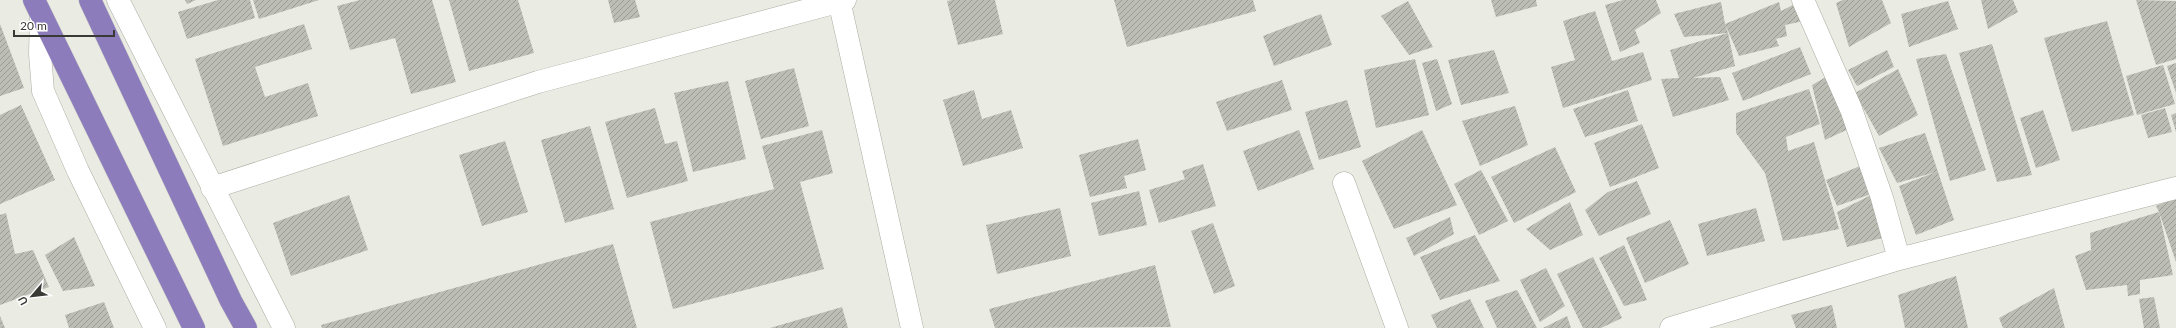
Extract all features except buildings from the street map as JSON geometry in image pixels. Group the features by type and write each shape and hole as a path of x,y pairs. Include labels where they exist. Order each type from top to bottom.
{"highway":[{"path":"90,0 230,301 246,328"},
{"path":"37,8 194,328"}],"street":[{"path":"118,0 284,328"},
{"path":"212,188 538,82 841,0 912,328"},
{"path":"1805,1 1851,109 1882,198 1898,259"},
{"path":"37,8 43,91 78,171 155,328"},
{"path":"1344,183 1397,328"},
{"path":"1671,328 1898,259 2176,188"}]}
